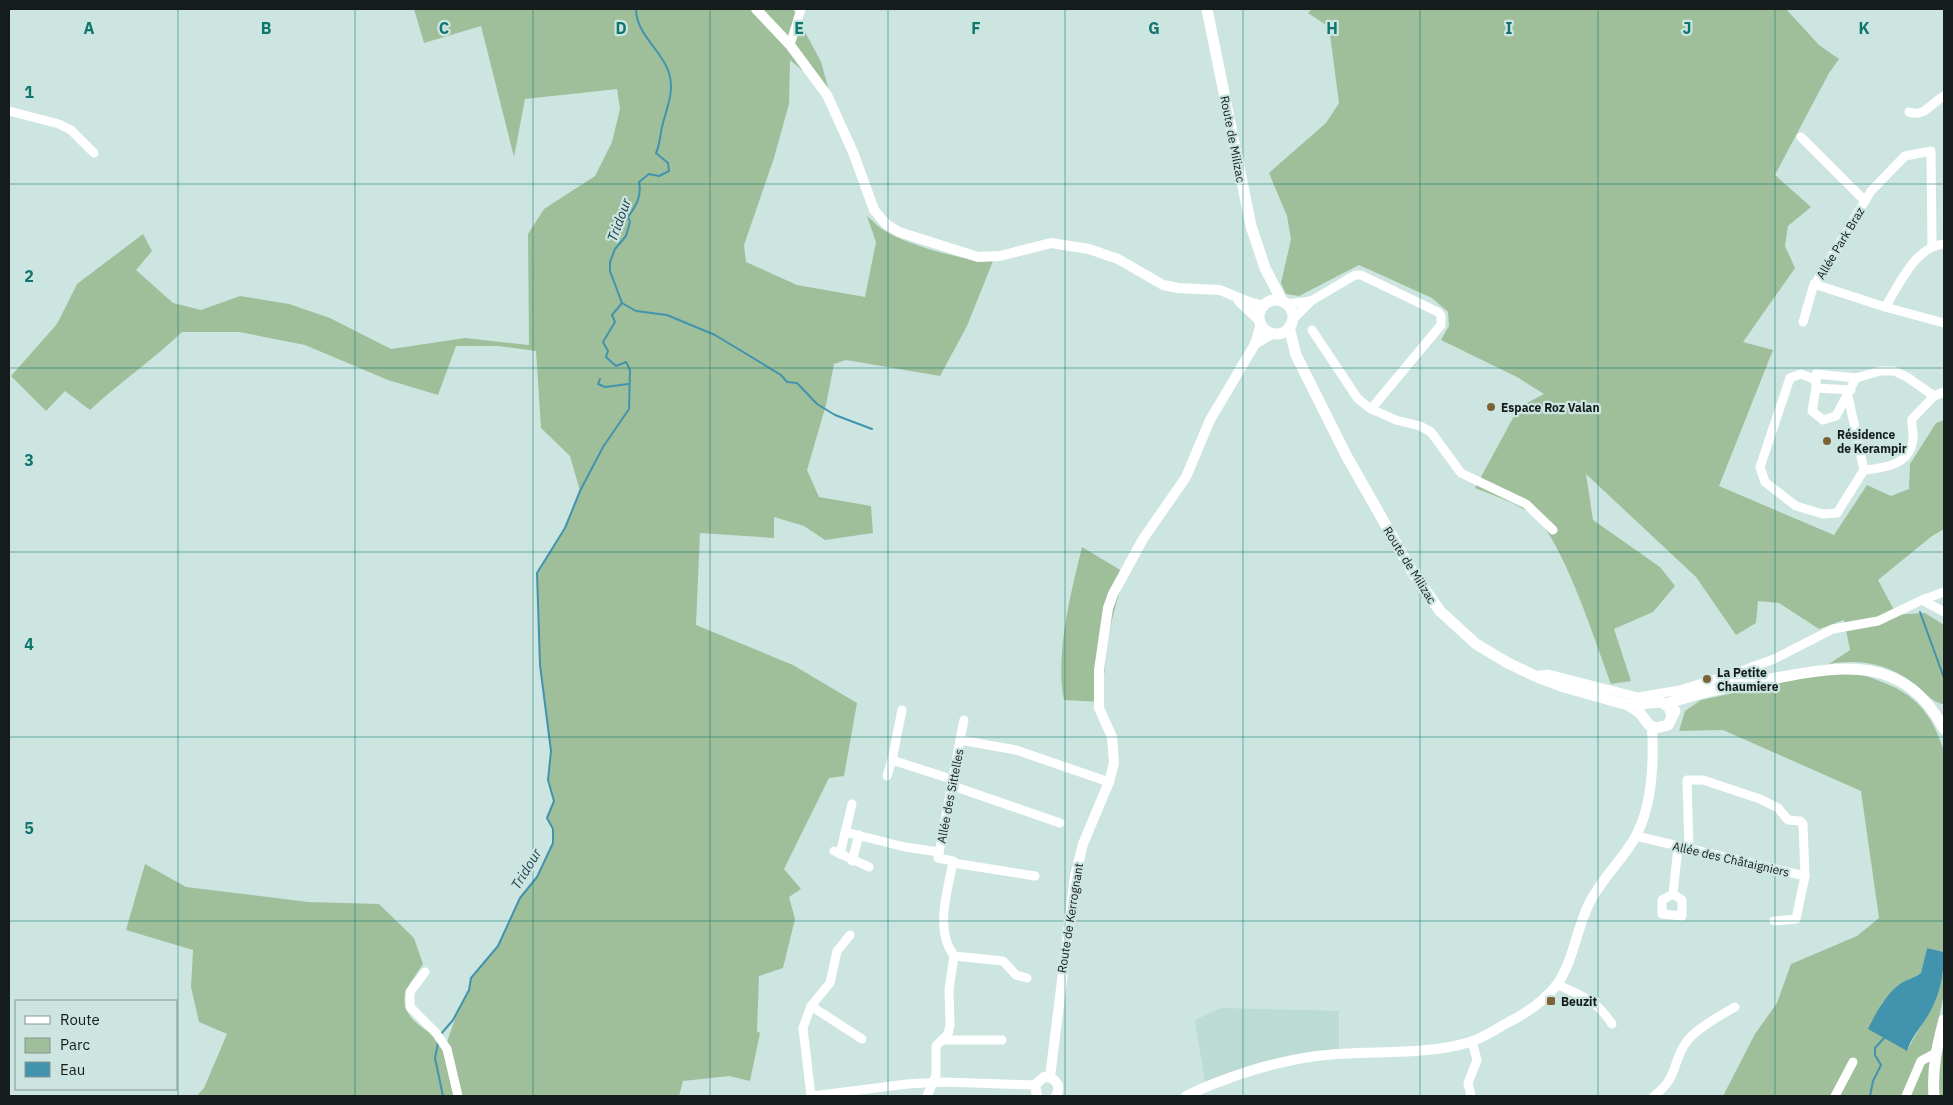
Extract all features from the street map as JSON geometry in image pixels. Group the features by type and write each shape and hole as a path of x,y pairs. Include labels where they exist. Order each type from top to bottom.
{"main road":[{"name":"Route de Milizac","path":"1207,9 1249,217 1265,268 1268,291 1265,304"},
{"name":"Route de Milizac","path":"1265,268 1284,303"},
{"path":"1272,300 1284,303 1292,310 1291,323 1276,334 1260,322 1265,304 1272,300"},
{"name":"Route de Milizac","path":"1291,323 1296,355"},
{"name":"Route de Milizac","path":"1276,334 1296,355 1370,500 1413,573 1440,611 1476,644 1535,676 1564,687 1628,705 1651,704"},
{"path":"1666,704 1693,694 1730,686 1832,668 1860,668 1878,672 1900,681 1917,693 1941,716 1944,729"},
{"path":"1672,716 1669,707 1661,702 1651,704 1646,710 1654,724 1672,716 1677,708 1693,694"},
{"name":"Route de Milizac","path":"1628,705 1654,724"},
{"path":"1934,1096 1932,1076 1934,1054 1944,1020"}],"street":[{"path":"756,9 790,45 827,95 853,152 874,210 880,219 892,228 978,257 1000,256 1051,243 1089,249 1118,259 1163,285 1178,288 1220,290 1265,304"},
{"path":"790,45 800,9"},
{"path":"1909,112 1916,115 1922,114 1931,103 1944,96"},
{"path":"9,111 59,124 71,130 94,153"},
{"name":"Allée Park Braz","path":"1801,137 1864,201 1815,284 1803,322"},
{"path":"1864,201 1870,191 1905,156 1931,151 1932,247"},
{"path":"1885,308 1918,257 1932,247 1944,244"},
{"path":"1291,323 1299,310 1355,275 1361,275 1438,312 1441,316 1441,325 1371,409"},
{"path":"1815,284 1885,308 1944,323"},
{"path":"1230,294 1260,322 1255,344"},
{"path":"1284,303 1311,301"},
{"path":"1312,330 1358,399 1371,409 1396,420 1420,426 1431,432 1461,473 1526,504 1553,530"},
{"path":"1255,344 1276,334"},
{"name":"Route de Kerrognant","path":"1050,1077 1075,876 1083,844 1109,782 1114,763 1114,746 1109,728 1099,708 1099,670 1108,608 1113,594 1143,539 1186,477 1210,420 1255,344"},
{"path":"1856,378 1836,416 1823,420 1812,411 1816,374 1856,378 1880,371 1894,372 1908,377 1934,396"},
{"path":"1801,374 1816,384 1849,393 1864,470 1837,513 1823,514 1796,506 1765,482 1760,468 1790,378 1801,374"},
{"path":"1864,470 1896,464 1908,454 1913,442 1912,419 1934,396 1944,392"},
{"path":"1535,676 1548,674 1638,697 1680,690 1774,659 1833,629 1878,621 1922,600 1944,592"},
{"path":"1922,600 1944,612"},
{"path":"1730,686 1734,676 1741,671"},
{"path":"887,776 902,710"},
{"name":"Allée des Sittelles","path":"952,863 953,861 938,858 946,810 954,783 964,720"},
{"path":"1186,1096 1206,1086 1290,1060 1333,1054 1446,1047 1472,1041 1526,1013 1557,984 1591,899 1636,836 1646,805 1654,752 1654,724"},
{"name":"Allée des Sittelles","path":"960,740 1016,750 1109,782"},
{"path":"892,760 1060,823"},
{"name":"Allée des Châtaigniers","path":"1636,836 1678,848 1805,876 1803,824 1800,820 1788,820 1778,808 1703,780 1687,780 1689,849"},
{"path":"852,804 846,832 837,853 852,861 869,866"},
{"path":"846,832 905,847 940,852"},
{"path":"852,861 859,835"},
{"path":"1673,894 1678,848"},
{"path":"927,1096 936,1075 936,1046 948,1034 950,1025 949,989 954,956 948,948 943,928 952,863 1035,876"},
{"path":"1774,921 1796,919 1805,876"},
{"path":"850,935 837,952 830,983 811,1006 803,1028 812,1096 907,1084 1035,1085"},
{"path":"954,956 1003,961 1016,975 1027,978"},
{"path":"425,972 410,992 410,1007 436,1033 446,1049 458,1096"},
{"path":"1557,984 1586,996 1604,1012 1612,1024"},
{"path":"811,1006 862,1039"},
{"path":"1654,1096 1672,1078 1685,1043 1718,1016 1734,1007"},
{"path":"942,1040 1002,1040"},
{"path":"1471,1096 1468,1083 1477,1060 1472,1041"},
{"path":"1906,1096 1922,1061 1934,1054"},
{"path":"1835,1096 1853,1062"},
{"path":"1037,1096 1035,1085 1038,1080 1050,1077 1057,1083 1060,1095"}],"shaded area":[{"path":"1222,1008 1339,1011 1339,1050 1205,1082 1195,1020"}],"green space":[{"path":"414,9 793,9 821,62 830,94 790,60 789,104 774,158 744,245 746,262 797,285 865,297 876,242 867,216 892,235 919,246 968,259 993,261 967,326 940,376 846,360 834,364 826,405 807,470 819,497 871,506 873,533 825,540 804,526 774,517 774,538 700,533 696,625 793,665 857,703 844,776 829,778 784,869 801,889 789,897 795,919 783,968 759,976 757,1031 760,1033 750,1081 729,1076 683,1081 679,1096 197,1096 204,1088 227,1034 199,1022 191,987 193,950 126,930 145,864 186,887 308,902 379,904 414,938 423,964 406,991 404,1000 406,1009 416,1023 447,1042 458,1010 469,990 471,978 498,946 520,898 537,877 553,843 553,829 547,818 554,801 548,780 551,751 540,665 537,573 565,528 580,491 570,456 541,428 536,351 498,346 456,346 438,395 388,380 305,345 239,332 182,332 90,410 65,391 46,411 11,376 57,324 77,284 143,234 152,251 136,270 173,303 201,310 240,296 289,304 330,318 391,349 465,338 529,345 528,234 544,209 595,176 612,142 620,109 617,89 525,99 514,157 481,26 424,43"},
{"path":"1312,9 1786,9 1819,45 1839,59 1829,73 1775,175 1811,207 1788,226 1785,246 1795,268 1743,342 1773,350 1719,486 1834,535 1867,485 1891,496 1909,489 1910,464 1936,423 1944,420 1944,529 1932,536 1878,580 1894,610 1892,615 1925,613 1944,625 1944,704 1931,699 1903,676 1883,667 1852,662 1829,664 1850,650 1844,620 1819,629 1779,603 1758,601 1756,623 1736,635 1696,577 1586,474 1593,520 1660,567 1675,586 1653,612 1614,629 1631,681 1611,684 1578,594 1556,546 1545,528 1534,516 1520,507 1475,488 1519,407 1544,394 1517,377 1441,340 1449,326 1448,312 1432,298 1359,265 1299,296 1286,294 1281,283 1291,239 1287,216 1269,173 1326,123 1339,103 1329,27 1308,13"},
{"path":"1082,547 1127,574 1112,620 1106,653 1102,702 1064,700 1061,663 1063,643 1069,603"},
{"path":"1854,672 1900,690 1911,698 1930,719 1944,751 1944,952 1927,948 1921,973 1901,984 1881,1004 1907,1050 1935,1002 1944,969 1944,994 1937,1026 1944,1027 1944,1096 1723,1096 1755,1034 1777,1003 1791,964 1857,936 1879,918 1861,791 1723,730 1679,731 1685,711 1701,700 1809,677"}],"water":[{"path":"1927,948 1944,952 1942,977 1931,1009 1913,1037 1907,1051 1868,1029 1890,993 1900,984 1921,973"}],"waterway":[{"name":"Tridour","path":"622,303 610,271 610,262 615,249 626,236 630,222 628,217 636,205 639,196 639,182 649,174 659,176 669,171 668,163 656,153 669,100 671,80 666,65 640,27 636,9"},
{"path":"622,303 636,311 667,315 715,335 781,375 787,382 797,383 817,404 835,415 872,429"},
{"name":"Tridour","path":"441,1034 453,1020 469,990 471,978 498,946 520,898 537,877 553,843 553,829 547,818 554,801 548,780 551,751 540,665 537,573 565,528 580,491 603,447 629,409 630,370 626,362 616,366 606,357 608,351 603,342 615,322 612,315 622,303"},
{"path":"600,379 598,384 605,387 628,384"},
{"path":"1920,612 1944,678"},
{"path":"1870,1096 1873,1081 1881,1065 1875,1055 1875,1048 1884,1038"},
{"name":"Tridour","path":"438,1043 435,1058 443,1096"}],"place":[{"name":"Espace Roz Valan","path":"1491,407"},
{"name":"Résidence de Kerampir","path":"1827,441"},
{"name":"La Petite Chaumiere","path":"1707,679"},
{"name":"Beuzit","path":"1551,1001"}]}
